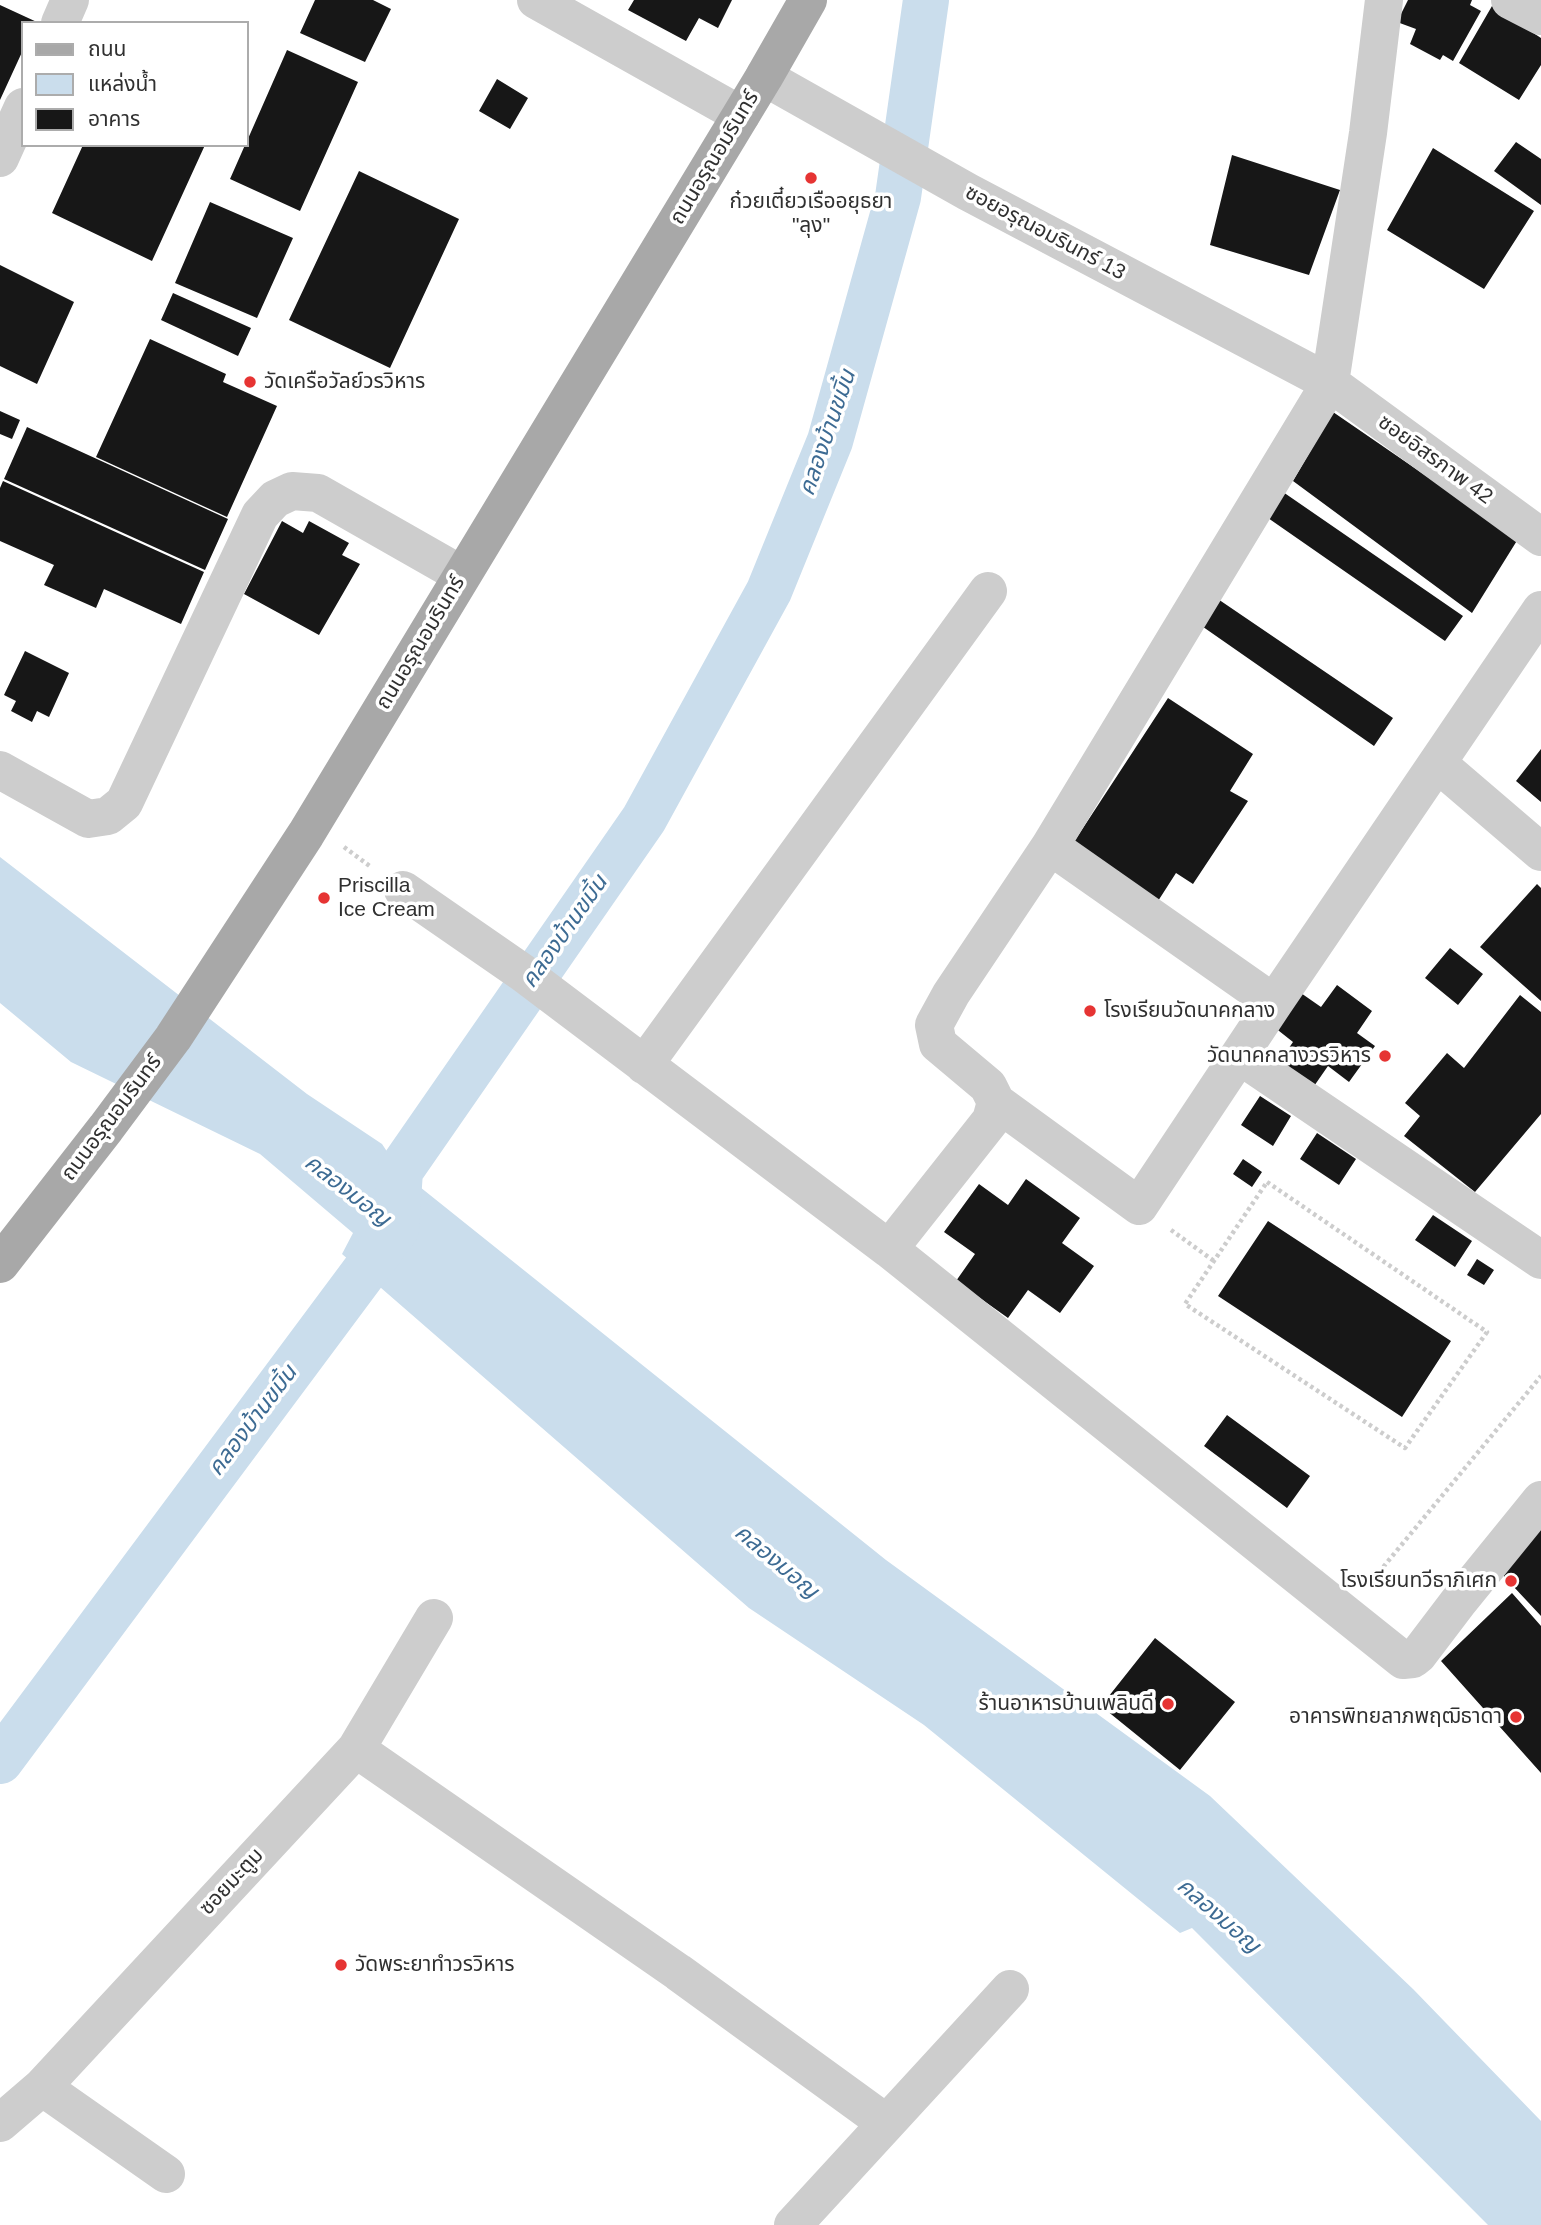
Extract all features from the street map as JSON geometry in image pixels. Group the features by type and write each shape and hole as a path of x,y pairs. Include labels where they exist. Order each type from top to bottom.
{"main road":[{"name":"ถนนอรุณอมรินทร์","path":"4,1259 173,1038 312,824 808,0"}],"street":[{"path":"61,21 70,0"},
{"path":"536,0 741,115"},
{"path":"1384,0 1368,133 1329,383 1049,846 951,994 934,1025 938,1044 988,1086 996,1102 1139,1206 1273,1003 1541,610"},
{"path":"1510,0 1541,16"},
{"name":"ซอยอรุณอมรินทร์ 13","path":"764,77 968,192 1329,383"},
{"path":"0,158 21,111"},
{"name":"ซอยอิสรภาพ 42","path":"1329,383 1541,537"},
{"path":"0,770 88,819 108,816 124,803 260,515 275,499 292,491 318,493 462,575"},
{"path":"644,1065 988,591"},
{"path":"1437,763 1541,852"},
{"path":"1049,846 1273,1003"},
{"path":"403,890 523,973 889,1249 1403,1660 1413,1659 1541,1500"},
{"path":"1240,1056 1541,1260"},
{"path":"889,1249 990,1120 996,1102"},
{"name":"ซอยมะตูม","path":"0,2123 42,2087 356,1749 434,1618"},
{"path":"356,1749 678,1972 886,2123"},
{"path":"793,2225 1010,1989"},
{"path":"42,2087 166,2174"}],"path":[{"path":"312,824 403,890"},
{"path":"1267,1182 1487,1332 1405,1448 1185,1304 1214,1261 1267,1182"},
{"path":"1139,1206 1214,1261"},
{"path":"1345,1614 1541,1376"}],"water":[{"name":"คลองมอญ","path":"0,857 307,1094 382,1144 400,1171 886,1560 1210,1796 1413,1989 1541,2121 1541,2225 1488,2225 1192,1928 1180,1933 924,1725 749,1608 342,1254 353,1233 260,1154 71,1062 0,1003"}],"building":[{"path":"315,0 373,0 391,9 365,62 300,33"},
{"path":"634,0 732,0 718,28 699,18 686,41 628,10"},
{"path":"1408,0 1472,0 1470,5 1481,11 1453,61 1443,55 1440,60 1410,44 1416,29 1397,22"},
{"path":"0,5 35,21 21,21 21,54 0,100"},
{"path":"1492,6 1541,38 1541,65 1519,100 1459,63"},
{"path":"287,50 358,82 300,211 230,179 244,147 248,147 248,139"},
{"path":"497,79 528,98 510,129 479,111"},
{"path":"1516,142 1541,159 1541,205 1494,171"},
{"path":"82,147 204,147 152,261 52,213"},
{"path":"1433,148 1534,211 1484,289 1387,230"},
{"path":"1232,155 1340,190 1309,275 1210,245"},
{"path":"359,171 459,219 390,368 289,320"},
{"path":"210,202 293,238 257,318 175,283"},
{"path":"0,265 74,302 37,384 0,366"},
{"path":"173,293 251,328 238,356 161,320"},
{"path":"150,339 226,374 223,382 277,406 227,517 96,457"},
{"path":"0,411 20,420 12,439 0,434"},
{"path":"1333,412 1518,539 1472,613 1293,481"},
{"path":"27,427 228,519 205,570 4,479"},
{"path":"3,481 204,572 181,624 104,589 96,608 44,585 54,565 0,541 0,488"},
{"path":"1283,492 1463,616 1445,641 1268,518"},
{"path":"282,521 303,533 309,521 349,543 342,555 360,564 319,635 244,594"},
{"path":"1212,595 1393,718 1374,746 1196,622"},
{"path":"25,651 69,673 49,717 37,711 32,722 11,711 16,701 4,695"},
{"path":"1168,698 1253,754 1230,791 1248,801 1193,884 1176,873 1151,912 1066,854"},
{"path":"1541,749 1541,802 1516,781"},
{"path":"1537,884 1541,888 1541,1001 1480,947"},
{"path":"1450,948 1483,974 1458,1005 1425,978"},
{"path":"1337,985 1372,1011 1357,1033 1375,1046 1349,1082 1328,1066 1312,1089 1278,1064 1293,1042 1274,1027 1298,991 1321,1007"},
{"path":"1520,995 1541,1012 1541,1114 1475,1192 1404,1136 1420,1116 1405,1103 1447,1053 1464,1068"},
{"path":"1260,1096 1291,1116 1273,1146 1241,1125"},
{"path":"1317,1133 1356,1159 1339,1185 1300,1159"},
{"path":"1243,1159 1262,1172 1252,1187 1233,1174"},
{"path":"1026,1179 1080,1218 1062,1243 1094,1266 1060,1313 1028,1290 1008,1318 956,1281 975,1254 944,1232 979,1184 1008,1205"},
{"path":"1433,1215 1472,1241 1455,1267 1415,1240"},
{"path":"1268,1221 1451,1341 1402,1417 1218,1296"},
{"path":"1477,1259 1494,1270 1484,1285 1467,1275"},
{"path":"1227,1415 1310,1476 1287,1508 1204,1446"},
{"path":"1541,1517 1541,1616 1498,1570"},
{"name":"อาคารพิทยลาภพฤฒิธาดา","path":"1512,1593 1541,1626 1541,1773 1441,1661"},
{"name":"ร้านอาหารบ้านเพลินดี","path":"1155,1638 1235,1702 1180,1770 1101,1706"}],"waterway":[{"name":"คลองบ้านขมิ้น","path":"0,1761 396,1229 400,1171 644,819 769,591 830,441 898,197 926,0"}],"place":[{"name":"ก๋วยเตี๋ยวเรืออยุธยา \"ลุง\"","path":"811,178"},
{"name":"วัดเครือวัลย์วรวิหาร","path":"250,382"},
{"name":"Priscilla Ice Cream","path":"324,898"},
{"name":"โรงเรียนวัดนาคกลาง","path":"1090,1011"},
{"name":"วัดนาคกลางวรวิหาร","path":"1385,1056"},
{"name":"โรงเรียนทวีธาภิเศก","path":"1511,1581"},
{"name":"ร้านอาหารบ้านเพลินดี","path":"1168,1704"},
{"name":"อาคารพิทยลาภพฤฒิธาดา","path":"1516,1717"},
{"name":"วัดพระยาทําวรวิหาร","path":"341,1965"}]}
